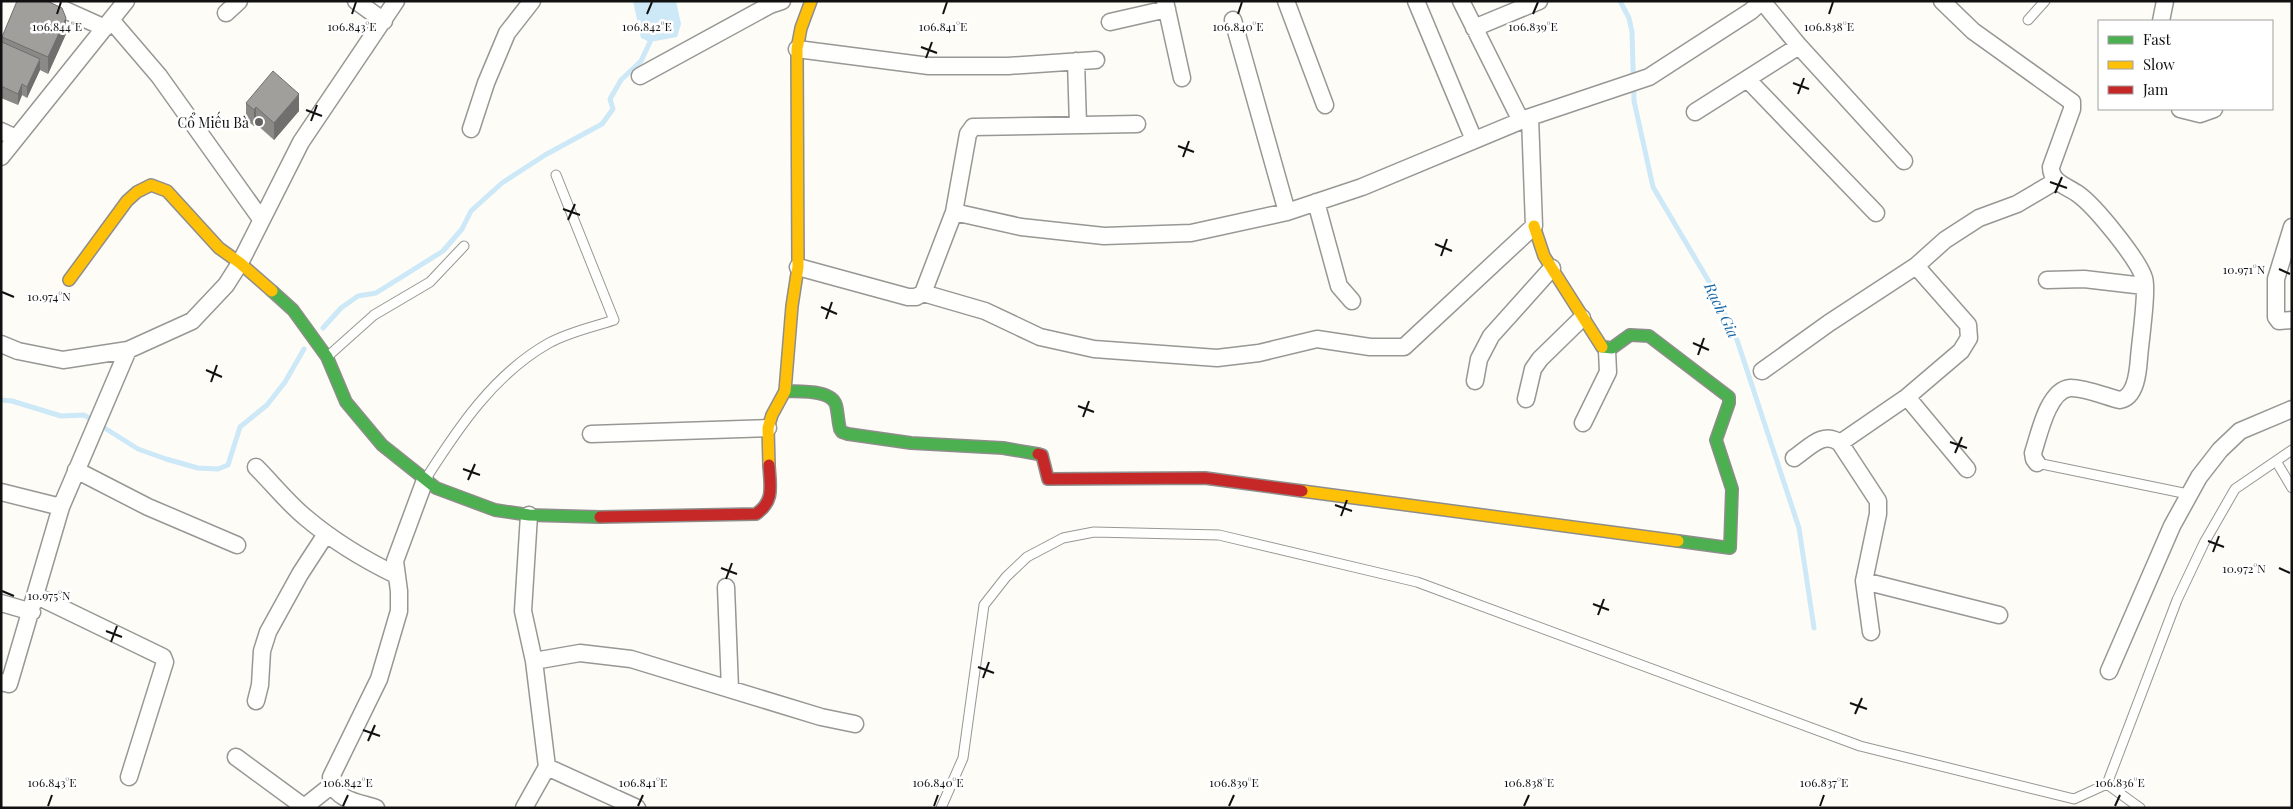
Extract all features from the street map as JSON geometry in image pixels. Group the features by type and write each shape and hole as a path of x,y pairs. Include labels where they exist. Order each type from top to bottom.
{"street":[{"path":"45,1 108,24 155,70 261,219"},
{"path":"1,157 9,134 108,24 126,1"},
{"path":"226,13 239,1"},
{"path":"356,1 384,21"},
{"path":"1,344 18,351 63,360 128,350 192,322 226,285 240,263 252,243 261,219 301,142 396,1"},
{"path":"471,129 486,83 507,33 532,1"},
{"path":"640,76 770,5 782,1"},
{"path":"69,280 108,224 132,195 145,186 158,185 166,191 219,248 240,263 293,310 327,357 346,402 382,444 410,470 454,496 495,510 529,515 592,517 756,514 766,507 770,493 768,428 772,415 785,391 792,306 798,267 799,86 797,49 801,28 811,1"},
{"path":"1286,1 1325,105"},
{"path":"1416,1 1474,140"},
{"path":"785,391 827,395 833,398 836,402 839,427 842,432 848,434 918,444 1019,450 1039,453 1042,455 1048,479 1205,478 1730,548 1732,489 1716,440 1729,403 1729,397 1649,336 1640,334 1629,335 1612,350 1607,350 1600,346 1544,256 1534,226 1525,119 1461,1"},
{"path":"1474,28 1539,1"},
{"path":"954,212 1021,227 1104,236 1191,233 1287,212 1362,186 1525,119 1649,77 1751,11 1762,1 1799,46 1904,160"},
{"path":"1942,1 1972,31 2072,102 2072,109 2051,167 2051,174 2056,181 2090,204 2107,222 2145,280 2138,373 2131,393 2126,399 2120,400 2072,388 2060,392 2049,406 2034,453 2037,463"},
{"path":"2161,20 2166,1"},
{"path":"1110,22 1166,5 1182,78"},
{"path":"1233,20 1287,212"},
{"path":"1696,112 1799,46"},
{"path":"797,49 929,66 1008,66 1096,60"},
{"path":"1076,61 1078,125"},
{"path":"1747,79 1876,213"},
{"path":"2184,110 2200,114 2211,110"},
{"path":"798,267 908,297 916,297 923,293 954,212 970,129 973,127 1138,124"},
{"path":"1762,371 1828,323 1916,266 1945,240 1979,218 2017,204 2056,181"},
{"path":"1316,202 1339,286 1352,300"},
{"path":"923,293 985,312 1040,337 1094,349 1217,358 1259,353 1317,339 1370,347 1404,347 1534,226"},
{"path":"2292,227 2275,288 2276,317 2279,321 2292,320"},
{"path":"1840,443 1907,397 1961,351 1969,338 1968,325 1916,266"},
{"path":"1475,381 1479,359 1491,336 1552,268"},
{"path":"2047,280 2084,279 2144,286"},
{"path":"1526,399 1534,369 1540,359 1582,318"},
{"path":"1,682 9,684 61,507 128,350"},
{"path":"1583,423 1608,372 1607,350"},
{"path":"1907,397 1967,468"},
{"path":"2109,670 2188,494 2208,464 2230,439 2250,426 2292,409"},
{"path":"591,434 768,428"},
{"path":"1794,458 1824,437 1832,437 1840,443 1878,501 1878,514 1864,581 1871,632"},
{"path":"256,467 303,516 326,534 396,575"},
{"path":"76,470 148,507 237,545"},
{"path":"376,808 344,798 332,784 332,777 378,679 399,611 399,591 395,561 425,480"},
{"path":"1,492 61,507"},
{"path":"524,808 547,767 534,660 524,610 529,515"},
{"path":"256,701 260,685 262,651 268,632 300,574 326,534"},
{"path":"1864,581 1999,614"},
{"path":"726,587 730,689"},
{"path":"1,603 34,604 163,657 165,662 129,777"},
{"path":"534,660 580,653 631,659 820,717 855,724"},
{"path":"236,757 304,808 332,784"},
{"path":"547,767 637,808"}],"lane":[{"path":"2028,20 2045,1"},
{"path":"425,480 477,405 512,368 550,342 614,320 556,175"},
{"path":"327,357 374,315 430,282 464,246"},
{"path":"941,808 963,758 984,605 1006,578 1027,557 1063,538 1094,532 1219,535 1417,582 1860,746 2074,799 2107,784 2177,600 2204,543 2235,489 2292,450"},
{"path":"2276,461 2292,488"},
{"path":"2037,463 2188,494"},
{"path":"2107,784 2140,808"}],"water":[{"path":"633,1 676,1 681,24 677,37 650,42 641,38"}],"building":[{"path":"17,1 47,1 62,8 66,18 48,57 2,37"},
{"path":"2,42 40,59 27,87 22,84 18,94 1,86"},
{"path":"273,71 299,94 274,123 256,107 254,110 246,103"}],"waterway":[{"name":"Rạch Gia","path":"1620,1 1629,18 1632,32 1634,101 1653,187 1711,285 1737,340 1799,528 1814,628"},
{"path":"323,328 341,308 358,296 376,293 443,251 462,229 471,211 502,183 545,155 602,124 613,109 610,99 621,80 641,61 650,42"},
{"path":"1,400 12,401 61,416 84,415 138,449 198,468 218,469 228,465 240,427 267,405 285,382 304,349"}],"traffic: fast":[{"path":"272,291 293,310 327,357 346,402 382,445 436,488 495,510 529,515 600,517"},
{"path":"1602,347 1612,348 1630,335 1649,336 1729,397 1729,403 1716,440 1732,489 1730,548 1678,541"},
{"path":"785,391 814,392 828,396 836,405 840,429 848,434 911,443 1003,448 1038,454"}],"traffic: slow":[{"path":"769,465 768,428 772,415 785,391 792,306 798,267 797,49 801,28 811,1"},
{"path":"69,280 127,201 137,192 151,185 167,191 219,248 240,263 272,291"},
{"path":"1534,226 1544,256 1602,347"},
{"path":"1302,491 1678,541"}],"traffic: jam":[{"path":"1038,454 1042,455 1048,479 1205,478 1302,491"},
{"path":"600,517 756,514 762,509 769,498 769,465"}],"place":[{"name":"Cổ Miếu Bà","path":"259,122"}]}
